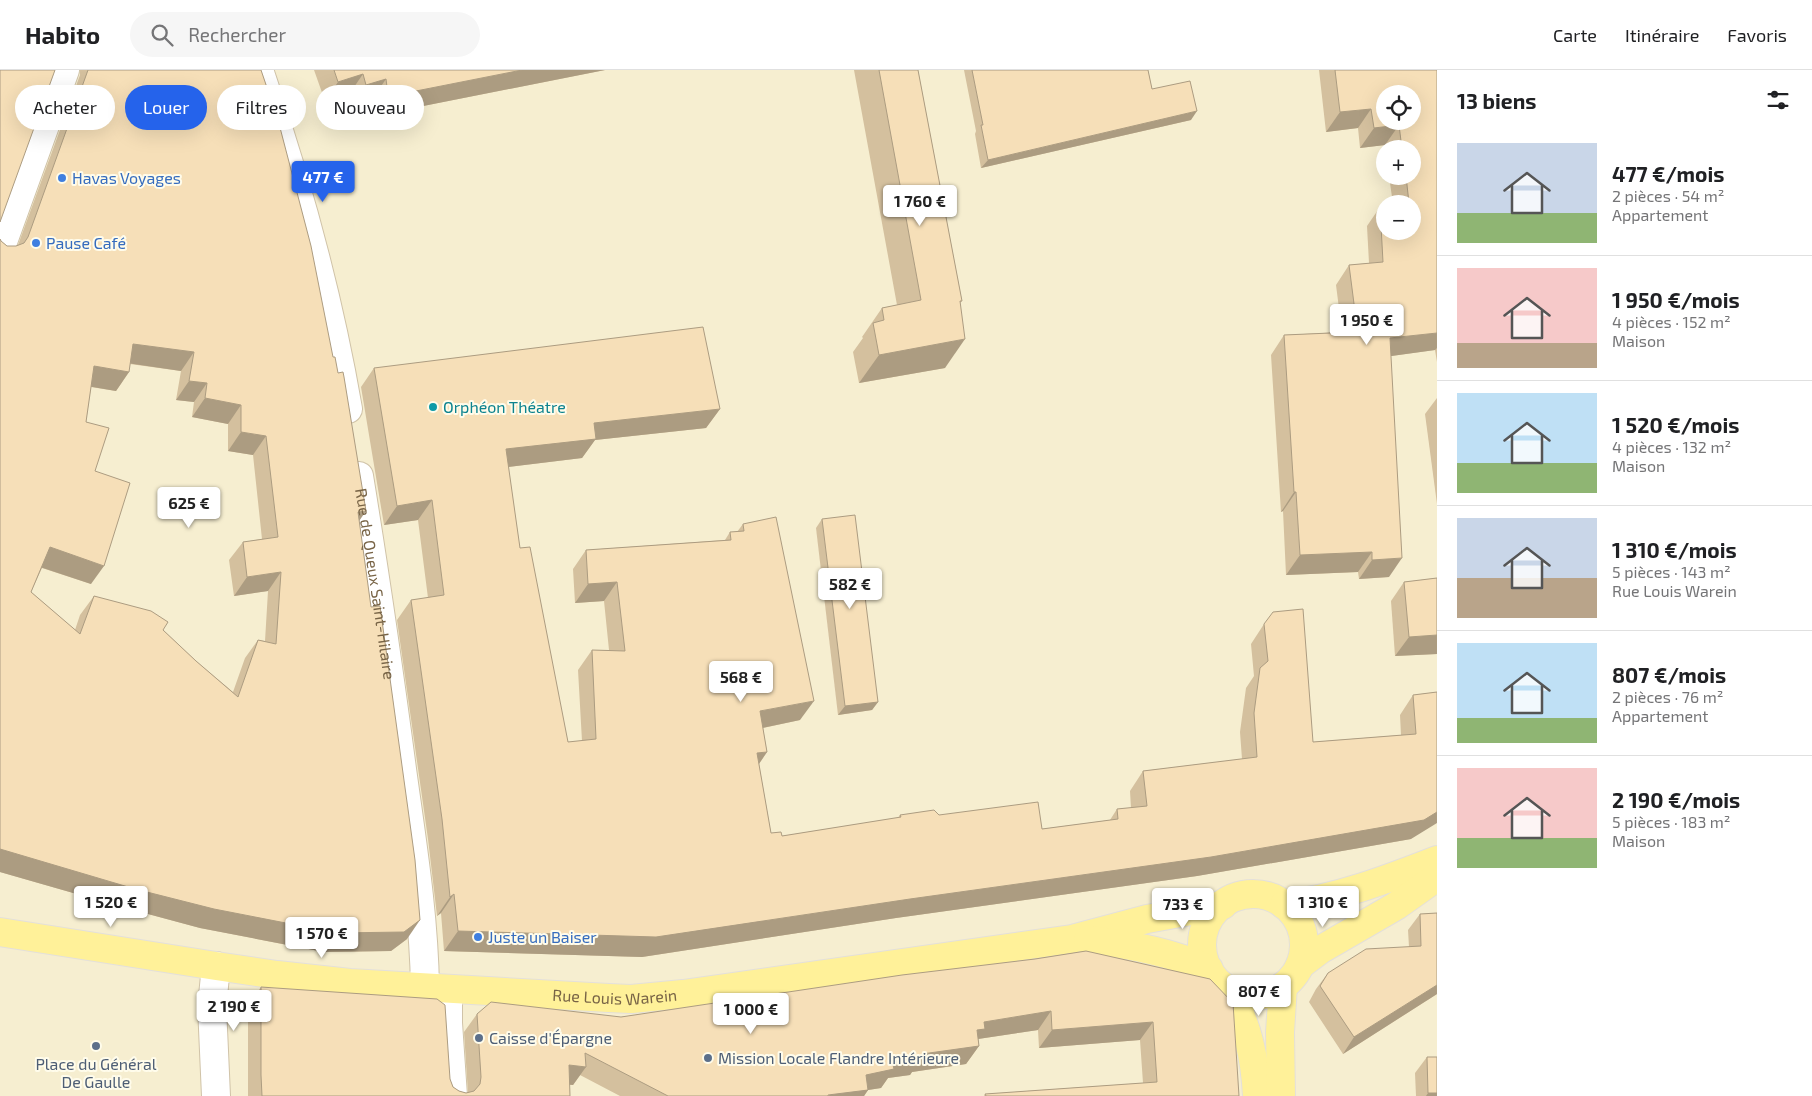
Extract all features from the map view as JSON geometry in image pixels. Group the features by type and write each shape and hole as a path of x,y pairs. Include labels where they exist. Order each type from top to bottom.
{"main road":[{"path":"1284,905 1311,901 1362,887 1437,860"},
{"path":"1281,1096 1280,1032 1292,975 1303,952 1302,933 1294,915 1284,905 1273,899 1254,894 1234,898 1223,905 1212,916 1205,930 1203,946 1208,969 1216,979 1230,990 1243,995 1257,996 1271,993 1292,975 1320,950 1396,906 1437,877"},
{"name":"Rue Louis Warein","path":"216,966 303,978 437,988 571,997 654,998 1072,939 1147,919 1223,905"},
{"path":"0,932 216,966"},
{"name":"Rue Louis Warein","path":"1072,939 1138,946 1208,969"},
{"path":"1230,990 1249,1038 1255,1064 1257,1096"}],"street":[{"path":"0,250 65,70"},
{"name":"Rue de Queux Saint-Hilaire","path":"260,70 307,224 338,350 381,612 423,932 448,1023 453,1096"},
{"path":"216,966 212,992 212,1020 216,1096"}],"shaded area":[{"path":"0,70 1437,70 1437,1096 0,1096"}],"building":[{"path":"0,70 55,70 50,85 15,85 15,130 33,130 0,222"},
{"path":"88,70 261,70 266,85 217,85 217,130 281,130 311,246 333,357 335,357 338,373 343,372 366,511 358,512 371,607 380,606 415,860 420,920 404,932 337,933 214,909 135,889 0,849 0,239 7,246 16,246 24,243 28,237 66,130 115,130 115,85 83,85","holes":["133,344 194,352 189,381 207,383 205,398 241,405 241,432 266,436 278,537 243,542 247,577 281,572 276,644 258,640 238,697 163,630 168,622 151,611 94,596 80,634 31,592 50,547 104,566 130,483 95,471 109,428 86,422 94,366 129,372"]},
{"path":"334,70 522,70 424,89 424,85 387,85 386,79 366,85 363,74 338,82"},
{"path":"879,70 918,70 962,301 960,301 965,339 879,355 873,323 884,320 882,308 921,300"},
{"path":"972,70 1148,70 1152,89 1190,81 1197,111 988,160"},
{"path":"1335,70 1437,70 1437,333 1390,338 1402,558 1372,560 1372,552 1300,555 1284,335 1354,332 1354,327 1357,327 1349,265 1383,262 1382,240 1421,240 1421,195 1408,195 1407,185 1421,185 1421,140 1401,140 1400,130 1421,130 1421,85 1376,85 1376,128 1374,128 1371,109 1340,112"},
{"path":"703,327 720,409 594,423 596,439 506,449 520,548 530,547 568,742 596,739 592,650 625,651 617,582 588,584 586,550 731,540 730,532 744,531 743,524 776,517 814,701 760,711 767,752 757,753 771,833 781,832 782,836 934,810 939,815 1038,802 1042,829 1118,819 1117,809 1147,806 1143,771 1257,757 1254,713 1260,668 1268,661 1264,624 1273,612 1303,609 1313,742 1416,734 1413,695 1437,692 1437,812 1424,820 1211,857 656,937 458,931 454,894 450,897 442,819 411,600 444,595 432,500 397,506 374,368"},
{"path":"855,515 878,702 845,706 822,519"},
{"path":"1437,578 1437,635 1409,637 1404,582"},
{"path":"1437,913 1437,985 1354,1037 1320,986 1328,973 1366,949 1421,946 1420,914"},
{"path":"1086,951 1210,979 1233,1003 1239,1096 986,1096 985,1094 1157,1082 1153,1022 1052,1030 1051,1011 984,1022 985,1029 977,1030 979,1046 922,1054 923,1057 892,1061 894,1069 866,1075 868,1090 828,1096 668,1096 585,1053 586,1067 569,1065 570,1096 262,1096 261,987 437,999 445,1005 450,1079 453,1087 466,1093 474,1091 480,1084 477,1014 491,1002 621,1017 902,975"},
{"path":"1427,1057 1437,1057 1437,1093 1428,1093"}],"place":[{"name":"Havas Voyages","path":"62,178"},
{"name":"Pause Café","path":"36,243"},
{"name":"Orphéon Théatre","path":"433,407"},
{"name":"Juste un Baiser","path":"478,937"},
{"name":"Caisse d'Épargne","path":"479,1038"},
{"name":"Place du Général De Gaulle","path":"96,1046"},
{"name":"Mission Locale Flandre Intérieure","path":"708,1058"}]}
